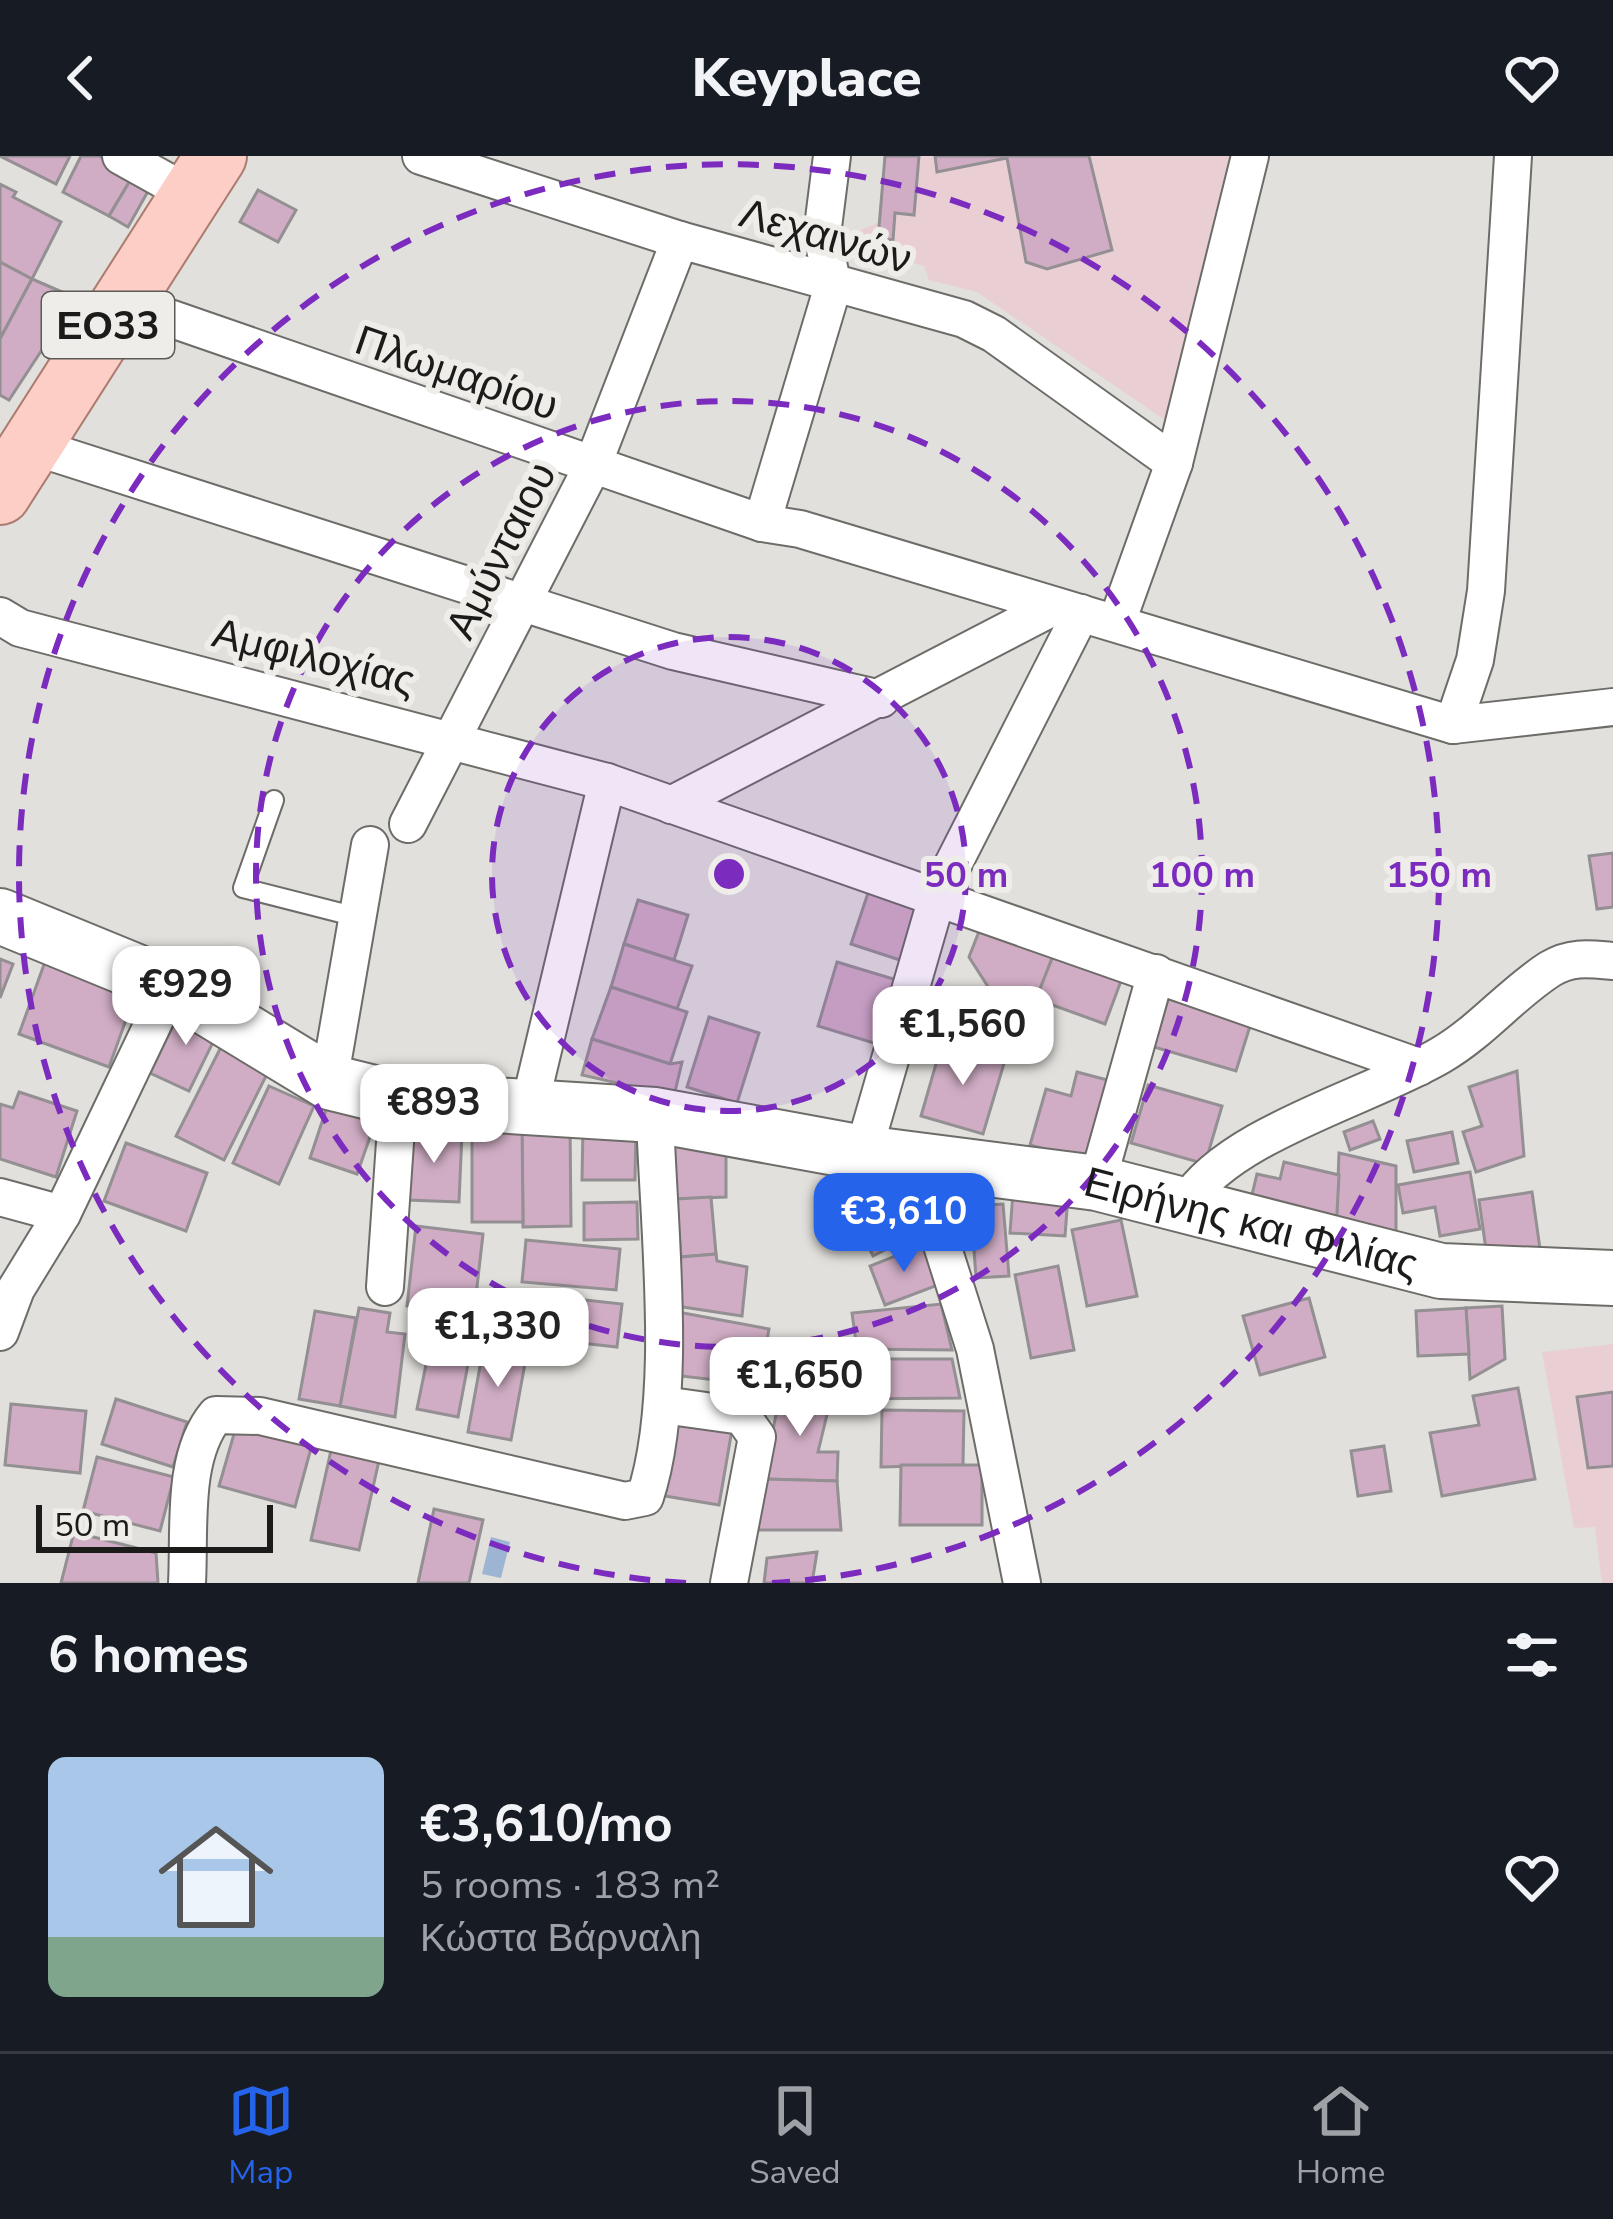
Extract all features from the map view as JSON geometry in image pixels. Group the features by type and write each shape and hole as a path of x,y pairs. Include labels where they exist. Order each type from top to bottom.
{"main road":[{"name":"ΕΟ33","path":"15,470 203,176"}],"street":[{"path":"121,156 203,176"},
{"name":"Λεχαινών","path":"421,156 833,286 964,319 994,334 1174,463"},
{"path":"762,523 833,286 822,235 832,156"},
{"path":"1117,622 1174,463 1250,156"},
{"path":"1513,156 1486,591 1475,660 1453,725 1613,706"},
{"name":"Αμύνταιου","path":"407,824 592,467 680,240"},
{"name":"Πλωμαρίου","path":"123,302 762,523 800,529 1453,725"},
{"path":"15,470 526,601 673,651 881,700"},
{"path":"671,805 1067,610"},
{"path":"1022,1583 976,1349 889,1157 938,894 1067,610"},
{"name":"Αμφιλοχίας","path":"0,616 20,628 454,738 607,782 938,894 1419,1067"},
{"path":"530,1103 607,782"},
{"path":"329,1082 370,845"},
{"name":"Ειρήνης και Φιλίας","path":"0,916 171,986 329,1082 398,1099 530,1103 655,1114 889,1157 1097,1183 1186,1202 1441,1271 1613,1278"},
{"path":"1186,1202 1202,1177 1238,1154 1419,1067 1472,1036 1550,969 1573,958 1613,961"},
{"path":"1097,1183 1156,973"},
{"path":"0,1332 16,1289 62,1214 171,986"},
{"path":"385,1287 398,1099"},
{"path":"187,1583 194,1456 201,1433 216,1414 260,1416 625,1501 646,1497 658,1459 663,1405 655,1114"},
{"path":"0,1197 62,1214"},
{"path":"663,1405 742,1416 757,1437 729,1583"}],"lane":[{"path":"274,800 243,888 357,917"}],"shaded area":[{"path":"885,156 1237,156 1172,418 1162,418 977,292 929,280 924,266 888,257 875,267 864,264 849,235 880,222"},
{"path":"1613,1344 1613,1583 1602,1583 1595,1527 1574,1528 1542,1352"}],"water":[{"path":"491,1537 510,1542 501,1578 482,1574"}],"building":[{"path":"0,156 70,156 56,184"},
{"path":"81,156 99,156 134,174 109,216 63,192"},
{"path":"885,156 919,156 914,215 895,213 893,240 878,239"},
{"path":"935,156 1089,156 1112,250 1047,269 1026,262 1007,158 937,172"},
{"path":"134,174 152,184 128,227 109,216"},
{"path":"0,184 16,192 13,197 61,222 32,279 0,262"},
{"path":"258,190 296,210 278,242 240,222"},
{"path":"0,262 32,279 0,339"},
{"path":"32,279 76,298 9,400 0,395 0,339"},
{"path":"1613,853 1613,907 1597,909 1589,856"},
{"path":"871,884 929,904 909,963 851,944"},
{"path":"638,900 688,915 674,960 624,944"},
{"path":"980,929 1053,956 1032,1010 994,996 969,957"},
{"path":"624,944 692,966 677,1009 611,987"},
{"path":"1053,956 1121,981 1105,1024 1036,999"},
{"path":"0,959 13,964 0,998"},
{"path":"46,959 136,992 109,1067 19,1034"},
{"path":"837,962 910,984 890,1048 818,1026"},
{"path":"611,987 687,1012 670,1064 592,1039"},
{"path":"1168,999 1251,1023 1236,1071 1154,1047"},
{"path":"183,1005 222,1024 189,1091 150,1073"},
{"path":"709,1017 759,1033 737,1103 687,1087"},
{"path":"592,1039 670,1064 682,1062 674,1096 582,1075"},
{"path":"223,1043 271,1066 224,1160 176,1136"},
{"path":"942,1043 1005,1060 983,1134 921,1116"},
{"path":"1517,1071 1524,1156 1476,1172 1463,1132 1482,1126 1469,1087"},
{"path":"1077,1072 1119,1083 1097,1163 1030,1145 1046,1089 1071,1096"},
{"path":"1148,1085 1222,1106 1205,1164 1131,1143"},
{"path":"269,1086 314,1106 279,1184 233,1163"},
{"path":"19,1092 77,1111 56,1177 0,1159 0,1104 13,1108"},
{"path":"329,1101 377,1117 357,1174 310,1158"},
{"path":"570,1121 571,1226 523,1227 522,1125"},
{"path":"1373,1121 1380,1139 1350,1150 1344,1132"},
{"path":"522,1125 523,1222 472,1222 472,1126"},
{"path":"583,1127 636,1128 635,1180 582,1180"},
{"path":"410,1131 462,1133 459,1202 407,1200"},
{"path":"1452,1132 1458,1163 1414,1172 1407,1141"},
{"path":"726,1139 726,1197 676,1199 674,1140"},
{"path":"126,1143 207,1173 186,1231 104,1201"},
{"path":"1339,1153 1396,1166 1396,1244 1336,1231"},
{"path":"1284,1162 1339,1175 1336,1231 1248,1211 1257,1174 1280,1179"},
{"path":"829,1164 881,1176 891,1194 904,1194 920,1232 873,1256 860,1229 847,1231"},
{"path":"1470,1172 1480,1229 1440,1236 1435,1207 1403,1213 1398,1185"},
{"path":"971,1178 973,1206 1003,1204 1009,1276 976,1278 971,1207 951,1208 949,1180"},
{"path":"1014,1179 1069,1183 1065,1236 1010,1233"},
{"path":"1532,1192 1541,1256 1488,1264 1479,1200"},
{"path":"711,1197 716,1254 681,1257 676,1199"},
{"path":"637,1202 638,1239 584,1240 584,1203"},
{"path":"1121,1220 1137,1296 1087,1306 1072,1230"},
{"path":"416,1226 483,1234 474,1313 407,1306"},
{"path":"526,1240 620,1249 616,1290 522,1282"},
{"path":"923,1245 938,1285 885,1305 870,1266"},
{"path":"716,1254 717,1261 747,1267 742,1316 676,1306 681,1257"},
{"path":"1058,1266 1074,1350 1031,1358 1015,1275"},
{"path":"531,1294 622,1304 617,1347 527,1337"},
{"path":"1309,1298 1325,1357 1260,1375 1243,1316"},
{"path":"941,1304 952,1350 857,1349 852,1313"},
{"path":"1502,1306 1505,1359 1470,1379 1466,1308"},
{"path":"359,1308 390,1313 387,1332 405,1334 395,1417 340,1406"},
{"path":"1466,1308 1469,1354 1418,1356 1416,1311"},
{"path":"315,1311 356,1318 340,1406 299,1399"},
{"path":"678,1312 769,1329 759,1385 681,1376"},
{"path":"433,1330 473,1338 458,1417 417,1409"},
{"path":"485,1339 528,1347 511,1440 468,1432"},
{"path":"847,1359 952,1359 960,1398 849,1399"},
{"path":"782,1385 831,1398 818,1452 838,1452 837,1481 763,1479"},
{"path":"1518,1388 1535,1479 1442,1496 1430,1433 1479,1425 1473,1396"},
{"path":"1613,1392 1613,1466 1588,1468 1577,1397"},
{"path":"116,1399 187,1422 173,1467 102,1444"},
{"path":"11,1404 86,1411 80,1473 5,1465"},
{"path":"882,1410 964,1411 963,1465 881,1467"},
{"path":"679,1415 733,1424 719,1505 665,1496"},
{"path":"238,1420 313,1441 295,1507 219,1486"},
{"path":"332,1446 380,1456 359,1550 311,1540"},
{"path":"1384,1446 1391,1491 1358,1496 1351,1451"},
{"path":"97,1457 174,1477 160,1531 83,1511"},
{"path":"901,1465 982,1465 982,1525 900,1525"},
{"path":"763,1479 837,1481 841,1530 753,1530"},
{"path":"434,1509 483,1520 469,1583 418,1583"},
{"path":"74,1532 156,1553 158,1583 61,1583"},
{"path":"817,1552 812,1583 764,1583 767,1558"}]}
